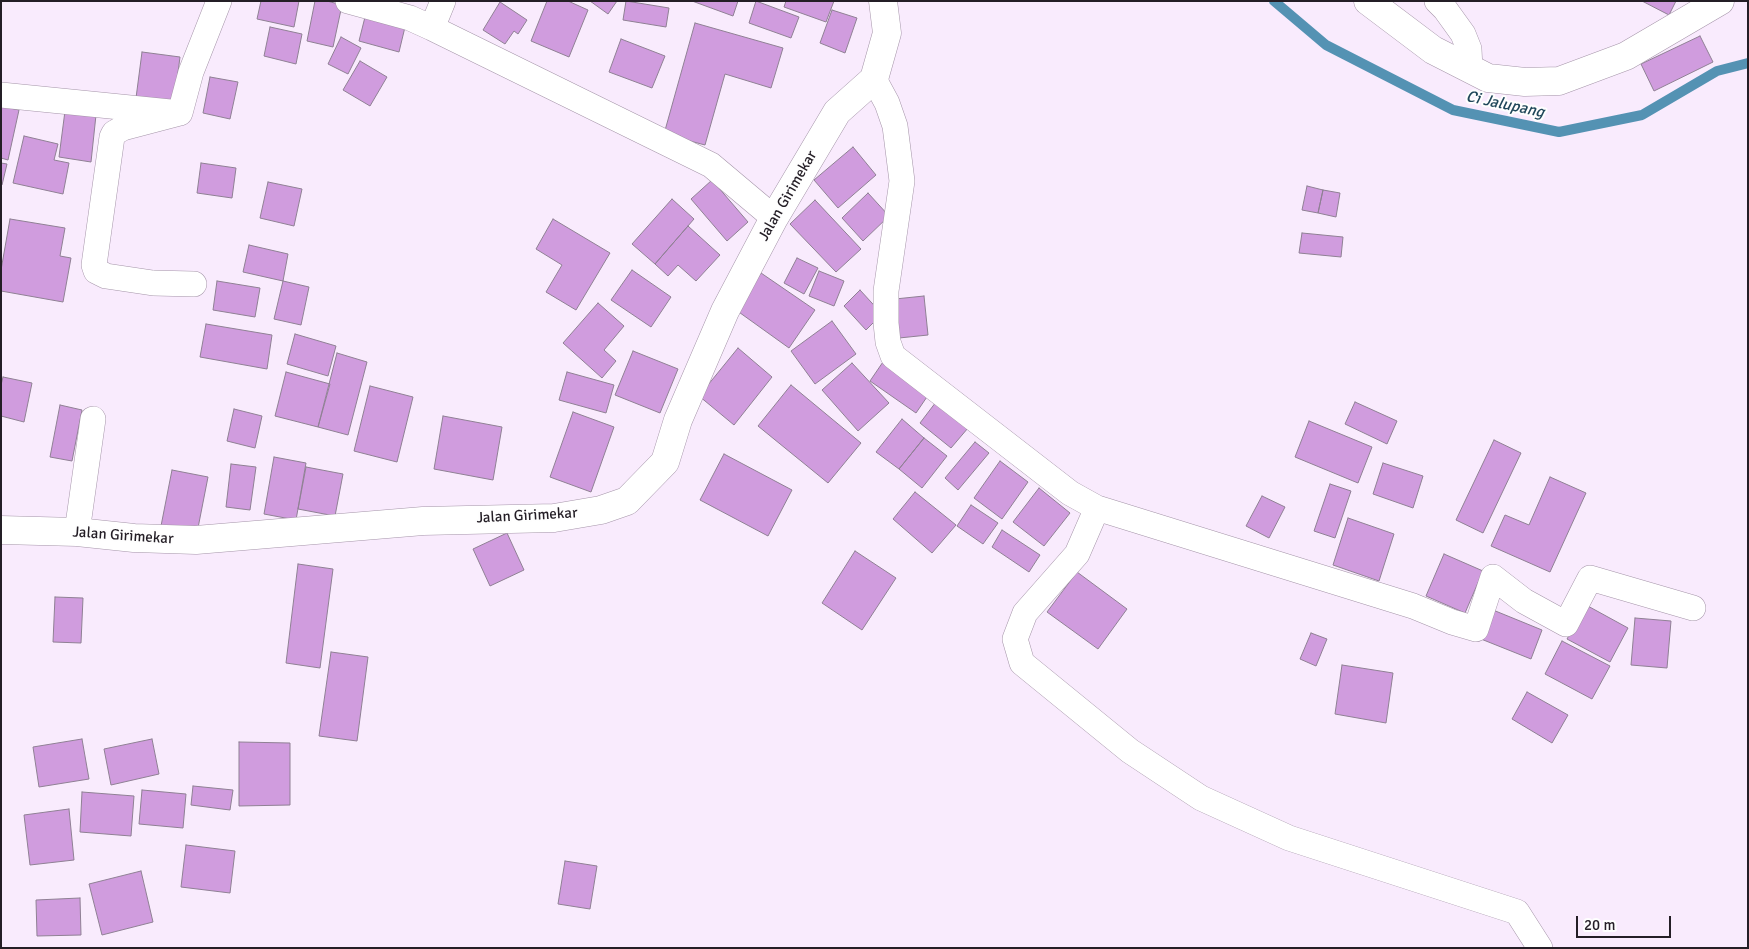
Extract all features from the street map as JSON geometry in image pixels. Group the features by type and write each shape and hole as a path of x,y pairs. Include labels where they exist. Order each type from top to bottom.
{"street":[{"path":"180,113 191,72 219,1"},
{"path":"348,1 410,18 711,165 774,218"},
{"path":"432,28 443,1"},
{"path":"883,1 887,33 874,79 887,104 895,126 902,181 886,291 888,342 893,356 1070,494 1097,508 1413,606 1452,622 1476,629 1493,578 1524,600 1566,624 1590,578 1693,608"},
{"path":"1368,1 1433,50 1488,78 1525,82 1559,81 1626,56 1720,1"},
{"path":"1437,1 1463,34 1469,49 1470,69"},
{"name":"Jalan Girimekar","path":"1,530 77,532 134,538 196,540 423,521 554,518 600,510 627,501 664,462 678,420 724,311 774,218 837,112 874,79"},
{"path":"1,94 180,113"},
{"path":"180,113 124,128 114,133 94,265 96,271 106,276 153,283 194,284"},
{"path":"77,532 93,419"},
{"path":"1097,508 1077,554 1025,613 1015,639 1022,663 1130,752 1201,798 1289,838 1517,912 1540,948"}],"building":[{"path":"261,1 299,1 294,27 257,19"},
{"path":"315,1 327,1 342,5 333,47 307,41"},
{"path":"547,1 568,1 588,10 569,57 531,41"},
{"path":"590,1 617,1 608,14"},
{"path":"626,1 669,8 666,27 623,20"},
{"path":"692,1 738,1 733,16"},
{"path":"756,1 799,17 791,38 749,23"},
{"path":"786,1 834,1 826,22 784,7"},
{"path":"1642,1 1676,1 1669,15"},
{"path":"500,2 527,20 518,34 514,31 505,44 483,30"},
{"path":"832,10 857,18 845,53 820,43"},
{"path":"365,17 405,27 399,52 359,41"},
{"path":"695,23 783,48 771,88 725,74 705,145 664,134"},
{"path":"270,27 302,34 296,64 264,56"},
{"path":"1700,36 1713,62 1654,91 1641,64"},
{"path":"341,37 361,48 348,74 328,64"},
{"path":"621,39 665,56 652,88 609,72"},
{"path":"142,52 180,57 174,103 136,98"},
{"path":"360,61 387,77 370,106 343,90"},
{"path":"210,77 238,82 230,119 203,113"},
{"path":"1,106 19,110 8,160 1,158"},
{"path":"65,111 96,115 91,162 59,157"},
{"path":"24,136 58,144 54,160 69,163 63,194 13,183"},
{"path":"853,147 876,175 838,208 814,180"},
{"path":"1,163 7,164 2,185 1,185"},
{"path":"201,163 236,168 232,198 197,193"},
{"path":"712,180 748,222 727,241 691,199"},
{"path":"268,182 302,189 294,226 260,218"},
{"path":"1307,186 1323,190 1318,213 1302,210"},
{"path":"1323,190 1340,193 1336,217 1318,213"},
{"path":"868,193 889,216 863,241 842,218"},
{"path":"672,199 694,219 655,264 632,244"},
{"path":"815,200 861,249 836,272 790,224"},
{"path":"10,219 65,228 60,256 71,258 63,302 1,291 1,270"},
{"path":"553,219 610,253 576,310 546,292 562,265 536,249"},
{"path":"688,226 720,255 696,281 678,265 668,276 655,264"},
{"path":"1302,233 1343,237 1341,257 1299,253"},
{"path":"249,245 288,254 283,281 243,272"},
{"path":"797,258 818,268 804,294 784,283"},
{"path":"632,270 671,297 651,327 611,300"},
{"path":"819,271 844,281 834,306 809,296"},
{"path":"761,273 815,310 789,348 736,310"},
{"path":"217,281 260,288 255,317 213,310"},
{"path":"283,281 309,287 301,325 274,319"},
{"path":"860,290 882,314 866,330 844,306"},
{"path":"924,296 928,335 899,338 895,299"},
{"path":"598,303 624,326 604,350 616,361 602,378 563,343"},
{"path":"832,321 856,354 815,384 791,351"},
{"path":"206,324 272,335 267,369 200,357"},
{"path":"295,334 336,346 328,376 287,364"},
{"path":"738,348 772,377 734,425 699,396"},
{"path":"633,351 678,369 660,413 615,395"},
{"path":"337,353 367,362 348,435 318,427"},
{"path":"885,359 931,391 916,413 870,381"},
{"path":"852,363 889,403 858,431 822,390"},
{"path":"286,372 330,384 318,427 275,416"},
{"path":"567,372 614,385 606,413 559,400"},
{"path":"3,377 32,383 24,422 1,416 1,385"},
{"path":"791,385 861,443 828,483 758,426"},
{"path":"370,386 413,397 397,462 354,451"},
{"path":"936,402 968,428 951,448 920,423"},
{"path":"1355,402 1397,421 1387,444 1345,424"},
{"path":"60,405 82,410 72,461 50,457"},
{"path":"234,409 262,416 255,448 227,441"},
{"path":"573,412 614,427 591,492 550,477"},
{"path":"443,416 502,427 493,480 434,469"},
{"path":"902,419 924,438 899,469 876,452"},
{"path":"1309,421 1372,447 1358,483 1295,457"},
{"path":"924,438 947,456 922,488 899,469"},
{"path":"1494,440 1521,453 1483,533 1456,520"},
{"path":"975,442 989,453 958,490 945,478"},
{"path":"724,454 792,490 768,536 700,500"},
{"path":"274,457 306,463 296,520 264,514"},
{"path":"1000,461 1028,482 1002,519 974,498"},
{"path":"1383,463 1423,476 1413,508 1373,494"},
{"path":"231,464 256,467 250,510 226,507"},
{"path":"306,467 343,474 335,516 298,509"},
{"path":"172,470 208,477 197,533 161,526"},
{"path":"1550,477 1586,493 1550,572 1491,546 1505,515 1529,525"},
{"path":"1330,484 1351,491 1335,538 1314,531"},
{"path":"1039,488 1070,513 1044,546 1013,522"},
{"path":"915,492 956,525 932,553 893,519"},
{"path":"1262,496 1285,507 1269,538 1246,526"},
{"path":"971,505 998,523 983,544 957,526"},
{"path":"1348,518 1394,534 1379,581 1333,565"},
{"path":"1002,530 1040,555 1029,572 992,547"},
{"path":"507,533 524,570 490,586 473,549"},
{"path":"855,551 896,578 862,630 822,603"},
{"path":"1444,554 1483,571 1465,613 1426,596"},
{"path":"298,564 333,569 320,668 286,663"},
{"path":"1077,572 1127,609 1098,649 1047,612"},
{"path":"55,597 83,598 81,643 53,642"},
{"path":"1586,605 1628,628 1610,662 1567,639"},
{"path":"1493,610 1542,630 1531,659 1481,639"},
{"path":"1635,618 1671,621 1667,668 1631,665"},
{"path":"1311,633 1327,639 1316,666 1300,659"},
{"path":"1562,641 1610,666 1592,699 1545,674"},
{"path":"331,652 368,657 357,741 319,736"},
{"path":"1342,665 1393,673 1386,723 1335,714"},
{"path":"1527,692 1568,715 1552,743 1512,719"},
{"path":"82,739 89,779 39,787 33,747"},
{"path":"152,739 159,774 111,785 104,749"},
{"path":"239,742 290,743 290,805 239,806"},
{"path":"193,786 233,790 230,810 191,805"},
{"path":"142,790 186,794 183,828 139,824"},
{"path":"82,792 134,796 131,836 80,832"},
{"path":"69,809 74,860 30,865 24,815"},
{"path":"186,845 235,851 230,893 181,887"},
{"path":"565,861 597,866 590,909 558,904"},
{"path":"141,871 153,922 102,935 89,884"},
{"path":"80,898 81,935 37,936 36,900"}],"waterway":[{"name":"Ci Jalupang","path":"1274,1 1326,45 1453,110 1559,132 1642,115 1717,71 1748,63"}]}
